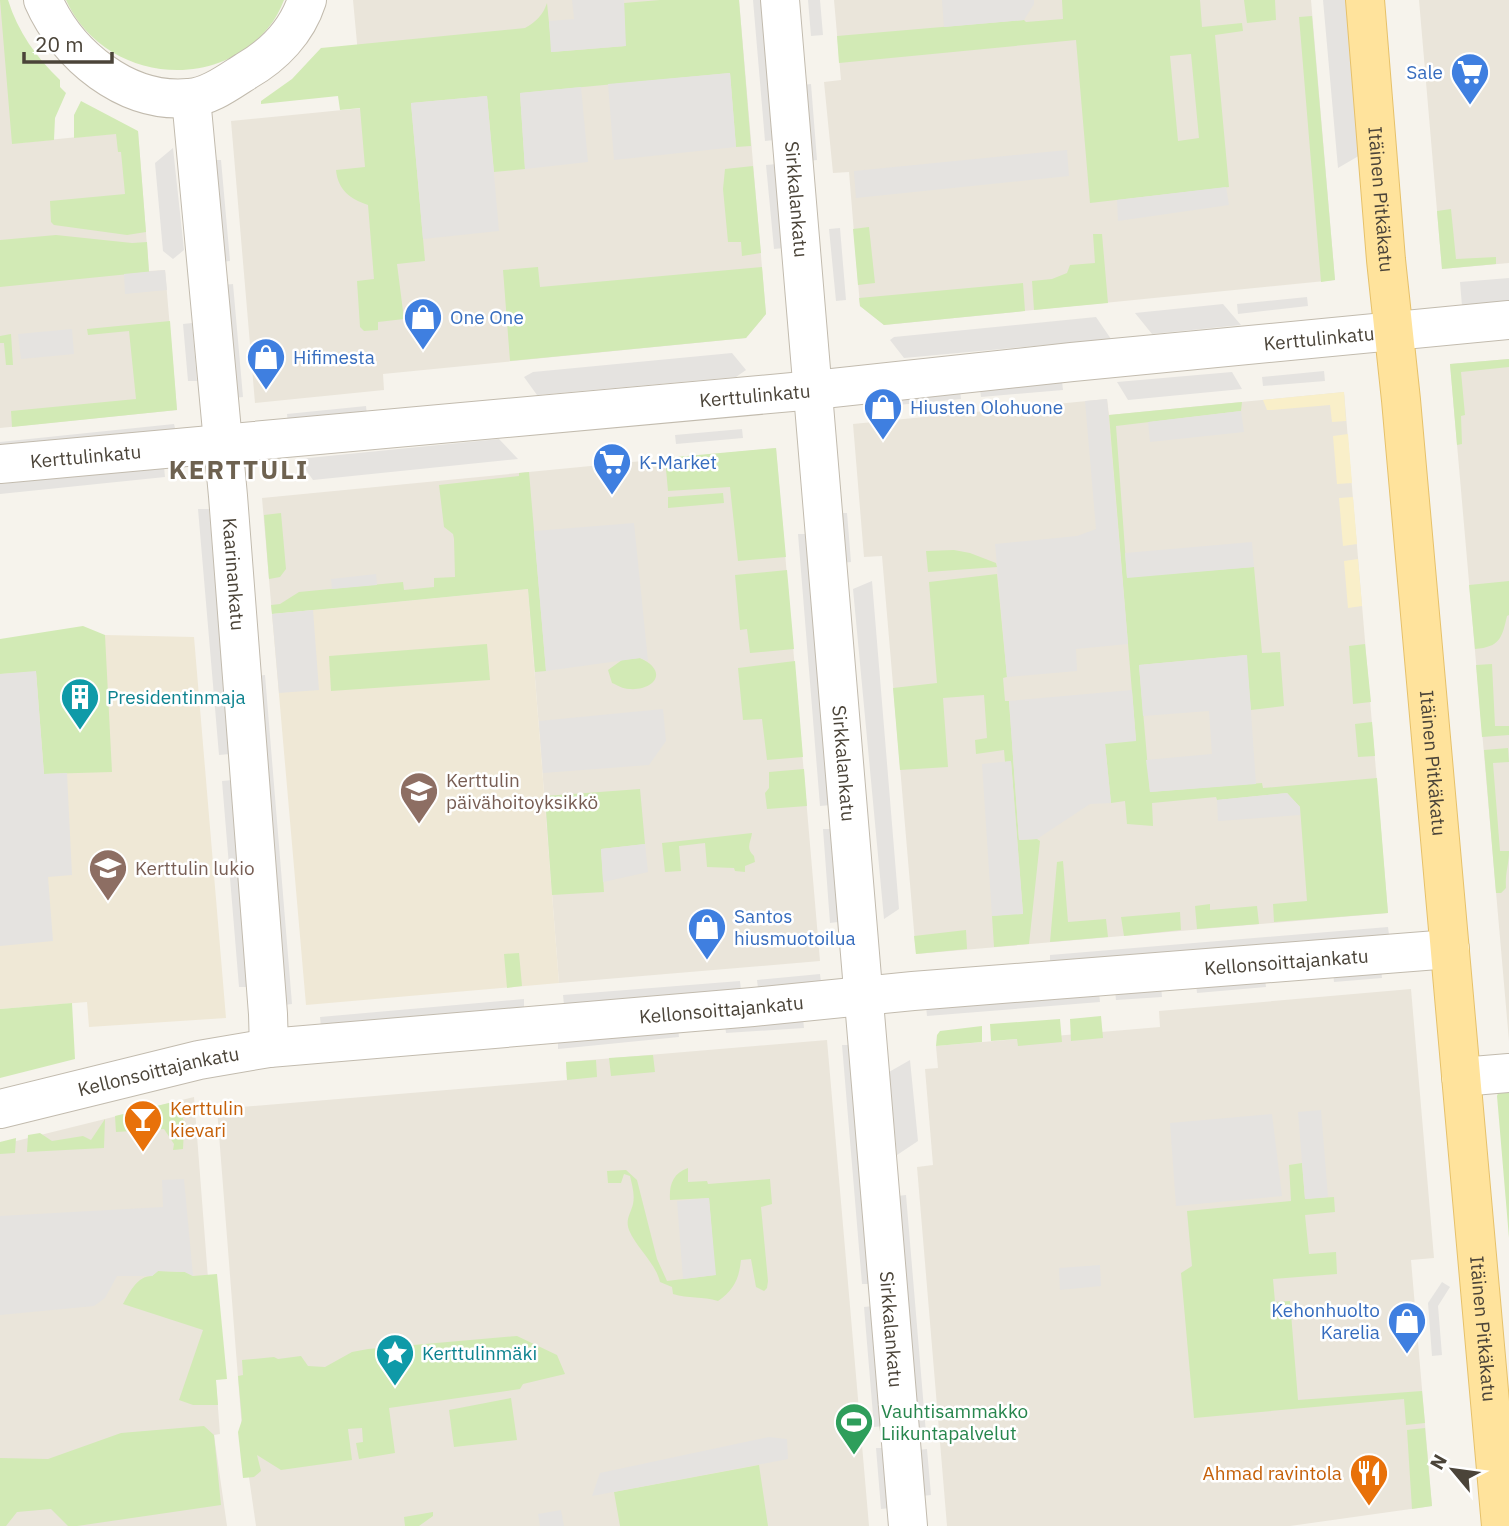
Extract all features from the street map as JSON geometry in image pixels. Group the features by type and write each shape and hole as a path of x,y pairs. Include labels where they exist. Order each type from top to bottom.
{"main road":[{"name":"Itäinen Pitkäkatu","path":"1365,0 1501,1526"}],"street":[{"path":"43,0 65,38 100,72 146,92 173,98 191,98 230,80 269,55 295,28 307,0"},
{"name":"Sirkkalankatu","path":"780,0 908,1526"},
{"name":"Kaarinankatu","path":"191,98 223,444 269,1048"},
{"name":"Kerttulinkatu","path":"0,464 814,390 1509,320"},
{"name":"Kellonsoittajankatu","path":"0,1109 199,1060 269,1048 864,996 1450,949"},
{"path":"1461,1077 1509,1073"}],"shaded area":[{"path":"0,0 5,0 18,143 138,131 149,271 165,270 177,410 0,428"},
{"path":"353,0 739,0 766,314 746,338 383,374 384,390 255,403 231,121 363,108"},
{"path":"572,0 624,0 626,46 551,52 549,21 574,19"},
{"path":"753,0 763,0 775,140 765,141"},
{"path":"808,0 820,0 823,35 811,36"},
{"path":"834,0 1311,0 1335,280 884,325 860,306 849,172 833,173 824,82 841,80"},
{"path":"942,0 1034,0 1034,4 1024,20 944,27"},
{"path":"1323,0 1346,0 1362,154 1338,168"},
{"path":"1419,0 1509,0 1509,263 1442,269"},
{"path":"730,73 736,147 614,160 608,84"},
{"path":"811,84 817,160 808,161 802,85"},
{"path":"581,87 588,162 525,169 520,93"},
{"path":"487,96 499,231 423,239 411,103"},
{"path":"173,148 184,250 173,259 163,251 155,163"},
{"path":"1067,150 1069,176 856,198 854,171"},
{"path":"211,160 221,160 230,261 221,262"},
{"path":"777,164 784,248 774,249 766,165"},
{"path":"1226,187 1229,205 1118,221 1117,200"},
{"path":"840,228 846,300 836,301 829,229"},
{"path":"165,270 167,290 125,294 124,274"},
{"path":"1509,278 1509,302 1462,306 1460,282"},
{"path":"233,284 243,397 233,398 223,285"},
{"path":"1307,297 1308,306 1238,314 1237,304"},
{"path":"1223,304 1241,325 1152,334 1135,313"},
{"path":"1096,317 1111,339 904,358 890,340 894,337"},
{"path":"192,323 197,381 188,381 183,324"},
{"path":"72,329 74,354 21,359 18,334"},
{"path":"732,353 746,370 736,377 537,395 524,377 533,372"},
{"path":"1509,359 1509,1041 1450,364"},
{"path":"1324,371 1325,381 1263,386 1262,377"},
{"path":"1232,372 1242,389 1128,400 1117,382"},
{"path":"1062,381 1063,390 981,397 980,389"},
{"path":"960,390 961,399 866,408 865,399"},
{"path":"1344,392 1388,913 916,954 882,556 864,557 853,424 1107,399 1109,415"},
{"path":"1107,399 1128,644 1076,649 1077,671 1007,677 995,544 1077,536 1096,529 1085,401"},
{"path":"366,406 367,416 288,424 287,414"},
{"path":"1241,411 1244,432 1150,442 1148,422"},
{"path":"174,424 176,432 0,451 0,442"},
{"path":"742,429 743,438 676,444 675,435"},
{"path":"499,439 518,459 313,480 298,459"},
{"path":"776,448 820,961 559,983 528,589 272,614 262,498"},
{"path":"164,467 165,477 0,494 0,484"},
{"path":"198,509 209,509 230,754 219,755"},
{"path":"839,513 847,513 851,562 843,563"},
{"path":"634,523 648,661 640,658 546,671 534,531"},
{"path":"798,534 809,534 831,805 820,806"},
{"path":"1252,542 1254,567 1127,578 1125,553"},
{"path":"376,574 377,585 332,589 331,579"},
{"path":"872,581 899,909 884,919 853,589"},
{"name":"Kerttulin päivähoitoyksikkö","path":"528,589 559,983 306,1005 272,614"},
{"path":"313,610 319,690 279,693 272,614"},
{"name":"Kerttulin lukio","path":"105,635 194,637 226,1018 89,1027 87,1002 0,1009 0,646"},
{"path":"1247,655 1256,784 1150,792 1146,760 1212,754 1209,711 1143,716 1139,665"},
{"path":"36,671 44,774 67,773 72,875 48,877 53,941 0,946 0,674"},
{"path":"265,675 292,1004 284,1005 256,676"},
{"path":"1132,690 1136,741 1105,744 1111,803 1090,804 1037,839 1019,840 1009,701"},
{"path":"663,709 666,741 649,765 543,773 539,721"},
{"path":"1011,761 1023,914 992,916 982,764"},
{"path":"233,780 250,987 239,987 222,781"},
{"path":"1287,793 1300,807 1300,815 1218,821 1217,800"},
{"path":"823,829 831,829 838,922 830,923"},
{"path":"645,844 648,872 603,882 601,849"},
{"path":"1388,927 1389,935 1050,963 1050,955"},
{"path":"1381,968 1382,978 1334,982 1333,972"},
{"path":"820,974 821,982 758,988 757,980"},
{"path":"1265,978 1266,987 1197,993 1196,984"},
{"path":"740,981 741,990 564,1005 563,995"},
{"path":"1161,986 1162,997 1116,1000 1115,990"},
{"path":"1411,989 1434,1258 1411,1260 1432,1506 1290,1526 947,1526 917,1167 933,1165 925,1069 938,1068 936,1046 1160,1027 1159,1011"},
{"path":"1099,992 1100,1002 927,1016 926,1006"},
{"path":"524,999 524,1009 321,1027 320,1017"},
{"path":"803,1018 804,1028 726,1033 725,1024"},
{"path":"678,1029 679,1037 558,1049 558,1040"},
{"path":"827,1040 869,1526 256,1526 242,1429 217,1109 567,1080 566,1062"},
{"path":"842,1045 853,1045 872,1284 862,1284"},
{"path":"910,1060 918,1141 897,1155 889,1072"},
{"path":"194,1097 220,1434 214,1435 227,1526 0,1526 0,1145"},
{"path":"1321,1110 1328,1197 1305,1199 1298,1112"},
{"path":"1272,1114 1282,1196 1176,1206 1170,1123"},
{"path":"184,1179 193,1276 185,1272 158,1271 152,1276 117,1276 105,1298 94,1306 0,1315 0,1216 163,1207 162,1180"},
{"path":"906,1195 926,1433 917,1434 897,1196"},
{"path":"709,1198 716,1275 683,1279 677,1201"},
{"path":"1100,1265 1101,1286 1060,1290 1059,1268"},
{"path":"1442,1282 1450,1287 1438,1306 1442,1355 1432,1356 1428,1303"},
{"path":"874,1306 884,1426 874,1427 864,1307"},
{"path":"769,1437 787,1439 788,1459 592,1496 600,1473"},
{"path":"876,1448 886,1448 891,1508 881,1509"},
{"path":"927,1449 931,1495 922,1496 918,1450"},
{"path":"561,1510 564,1526 540,1526 538,1514"}],"green space":[{"path":"0,0 8,0 29,43 60,80 60,87 66,93 55,118 54,140 12,144"},
{"path":"66,0 284,0 271,25 245,50 218,63 189,70 159,69 131,61 104,47 82,26"},
{"path":"739,0 751,146 736,147 730,73 520,93 525,169 494,172 487,96 411,103 425,261 397,264 404,319 378,322 378,330 364,331 360,327 357,281 374,279 368,205 346,193 339,183 336,170 365,167 360,108 340,110 338,96 261,104 261,101 292,79 321,48 525,28 539,18 547,3 552,52 625,46 624,3"},
{"path":"1062,0 1200,0 1202,27 1242,23 1243,31 1215,35 1229,187 1090,203 1076,40 839,63 837,36 1063,19","holes":["1191,54 1199,138 1178,141 1170,56"]},
{"path":"1244,0 1275,0 1276,20 1247,23"},
{"path":"1312,16 1335,280 1321,282 1299,17"},
{"path":"81,101 138,131 146,232 127,235 54,225 51,222 50,201 125,194 121,152 118,152 116,134 74,138 74,115"},
{"path":"753,166 761,253 742,256 741,242 728,242 723,189 725,169"},
{"path":"1451,209 1456,259 1496,257 1496,264 1442,269 1437,211"},
{"path":"869,227 875,283 858,285 853,229"},
{"path":"1093,234 1102,234 1108,303 1034,310 1032,281 1052,279 1067,273 1070,265 1095,263"},
{"path":"56,235 132,243 147,242 149,272 0,287 0,240"},
{"path":"538,267 540,287 762,267 766,314 746,338 510,361 503,270"},
{"path":"1023,283 1025,311 884,325 860,306 859,298"},
{"path":"170,321 177,410 12,427 11,411 136,399 129,331 88,335 87,329"},
{"path":"11,334 13,365 6,365 4,343 0,343 0,336"},
{"path":"1509,359 1509,367 1461,372 1465,415 1461,416 1462,444 1457,445 1450,364"},
{"path":"1242,402 1241,411 1116,426 1127,577 1254,567 1262,653 1280,652 1284,706 1251,710 1246,655 1139,665 1150,792 1262,783 1263,788 1377,778 1388,913 1274,922 1273,904 1307,901 1300,807 1287,793 1152,803 1153,826 1127,824 1125,801 1111,803 1105,743 1136,740 1109,415"},
{"path":"776,448 786,557 738,561 730,487 668,491 665,458"},
{"path":"529,472 546,671 535,672 528,589 272,614 271,605 280,604 299,592 403,582 404,590 434,587 434,578 455,577 454,539 453,534 444,527 439,485 519,476 519,473"},
{"path":"723,493 724,503 668,508 668,497"},
{"path":"281,513 286,569 280,577 269,579 264,515"},
{"path":"954,550 996,563 997,567 928,572 926,551"},
{"path":"787,570 794,649 750,653 747,629 740,630 735,575"},
{"path":"997,574 1007,677 1003,678 1005,701 1009,701 1019,840 1040,841 1029,944 994,947 992,916 1023,913 1011,761 1005,762 1004,750 976,754 975,740 987,738 984,695 943,698 948,767 900,770 893,688 937,683 929,582"},
{"path":"1509,581 1509,615 1501,636 1490,646 1475,649 1469,585"},
{"path":"83,626 105,635 112,772 44,774 36,672 0,674 0,639"},
{"path":"487,644 490,680 331,691 329,656"},
{"path":"1365,644 1371,702 1353,704 1349,646"},
{"path":"640,658 654,669 656,674 652,683 646,687 629,689 612,683 608,670 622,660"},
{"path":"795,661 803,757 767,760 762,719 743,720 738,668"},
{"path":"1492,664 1495,726 1509,726 1509,735 1482,737 1476,665"},
{"path":"1372,722 1375,756 1358,757 1355,724"},
{"path":"1508,748 1509,762 1493,763 1500,851 1509,851 1506,888 1501,893 1496,893 1484,750"},
{"path":"804,769 807,806 767,809 765,793 769,788 769,772"},
{"path":"640,789 645,844 601,849 604,892 552,895 545,796"},
{"path":"752,833 749,848 755,862 745,866 745,872 735,871 734,868 707,867 705,843 679,846 681,871 665,872 662,843"},
{"path":"1063,861 1068,922 1106,919 1108,937 1050,942 1057,862"},
{"path":"1210,904 1210,910 1257,906 1259,924 1197,929 1195,906"},
{"path":"1180,912 1181,930 1124,936 1121,917"},
{"path":"966,930 967,949 916,954 914,936"},
{"path":"519,953 522,986 507,988 504,954"},
{"path":"72,1003 75,1059 0,1078 0,1009"},
{"path":"1101,1016 1103,1038 1071,1041 1070,1019"},
{"path":"1060,1019 1062,1042 1018,1046 1017,1039 991,1041 990,1024"},
{"path":"982,1026 982,1042 936,1046 940,1031"},
{"path":"653,1055 655,1072 611,1076 609,1058"},
{"path":"596,1060 597,1077 567,1080 566,1062"},
{"path":"1509,1090 1509,1238 1497,1096 1498,1093"},
{"path":"173,1102 187,1128 184,1129 183,1149 173,1150 174,1144 164,1129 116,1132 115,1116"},
{"path":"105,1119 104,1148 27,1152 28,1135 40,1133 52,1141 83,1136 91,1140"},
{"path":"16,1138 15,1153 0,1154 0,1142"},
{"path":"1302,1163 1305,1199 1334,1197 1335,1212 1305,1215 1309,1254 1336,1252 1337,1274 1273,1279 1275,1302 1290,1301 1298,1400 1422,1391 1425,1423 1406,1425 1404,1399 1194,1418 1181,1273 1192,1266 1187,1211 1291,1201 1289,1165"},
{"path":"688,1168 688,1182 707,1181 708,1184 770,1179 772,1204 761,1207 768,1281 764,1291 756,1287 751,1259 741,1260 735,1284 718,1301 673,1294 672,1287 660,1282 629,1230 628,1219 634,1197 630,1176 624,1174 621,1183 608,1183 607,1171 626,1170 637,1180 657,1259 667,1281 715,1275 709,1198 670,1200 673,1180"},
{"path":"158,1271 185,1272 193,1276 217,1274 227,1379 216,1380 218,1405 193,1405 179,1400 203,1330 123,1304 138,1282"},
{"path":"517,1336 557,1355 565,1374 523,1384 520,1389 389,1408 395,1453 359,1459 356,1443 363,1442 362,1428 348,1429 352,1460 281,1470 257,1455 261,1471 254,1477 243,1478 238,1432 242,1420 238,1376 243,1375 242,1360 301,1356 308,1366 325,1367 352,1352 368,1349"},
{"path":"511,1398 517,1440 454,1447 449,1410"},
{"path":"204,1426 214,1435 221,1505 77,1526 68,1526 51,1509 17,1512 6,1526 0,1526 0,1458 48,1459 121,1433"},
{"path":"1425,1428 1432,1506 1412,1509 1407,1430"},
{"path":"759,1465 768,1526 620,1526 614,1492"},
{"path":"433,1512 433,1516 419,1526 405,1526 404,1517"}],"sand":[{"path":"1344,392 1346,421 1332,422 1330,405 1267,410 1263,400"},
{"path":"1348,434 1352,483 1337,484 1333,436"},
{"path":"1353,497 1357,544 1343,546 1339,498"},
{"path":"1358,559 1362,606 1348,608 1344,561"}],"place":[{"name":"Sale","path":"1470,106"},
{"name":"One One","path":"423,351"},
{"name":"Hifimesta","path":"266,391"},
{"name":"Hiusten Olohuone","path":"883,441"},
{"name":"K-Market","path":"612,496"},
{"name":"Presidentinmaja","path":"80,731"},
{"name":"Kerttulin päivähoitoyksikkö","path":"419,825"},
{"name":"Kerttulin lukio","path":"108,902"},
{"name":"Santos hiusmuotoilua","path":"707,961"},
{"name":"Kerttulin kievari","path":"143,1153"},
{"name":"Kehonhuolto Karelia","path":"1407,1355"},
{"name":"Kerttulinmäki","path":"395,1387"},
{"name":"Vauhtisammakko Liikuntapalvelut","path":"854,1456"},
{"name":"Ahmad ravintola","path":"1369,1507"}],"district":[{"name":"KERTTULI","path":"239,470"}]}
